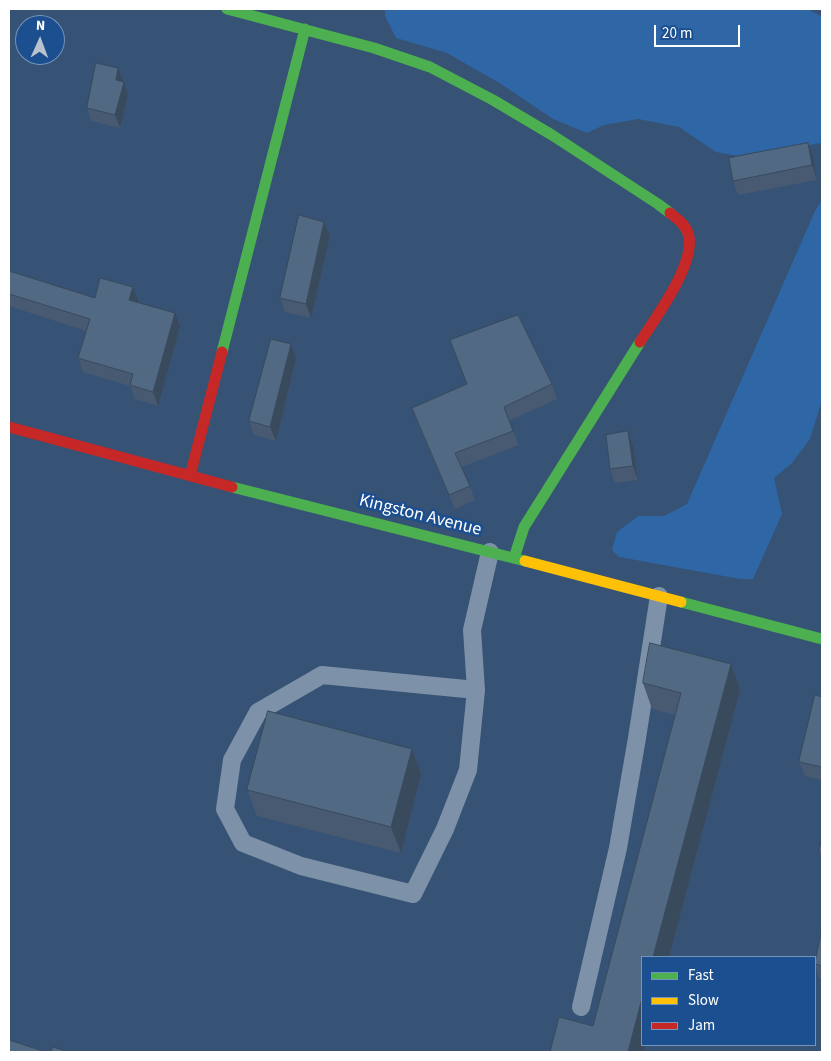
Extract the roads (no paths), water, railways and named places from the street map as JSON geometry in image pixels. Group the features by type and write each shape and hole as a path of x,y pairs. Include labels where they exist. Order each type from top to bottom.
{"street":[{"path":"227,9 374,48 430,68 492,100 552,135 658,204 682,222 689,237 688,258 677,283 524,528 514,558"},
{"path":"190,476 305,29"},
{"name":"Kingston Avenue","path":"9,427 190,476 514,558 822,639"}],"lane":[{"path":"476,690 322,675 258,712 232,760 226,809 242,843 301,866 414,894 445,829 468,770 476,690 472,630 490,552"},
{"path":"581,1007 618,848 636,747 659,596"}]}
